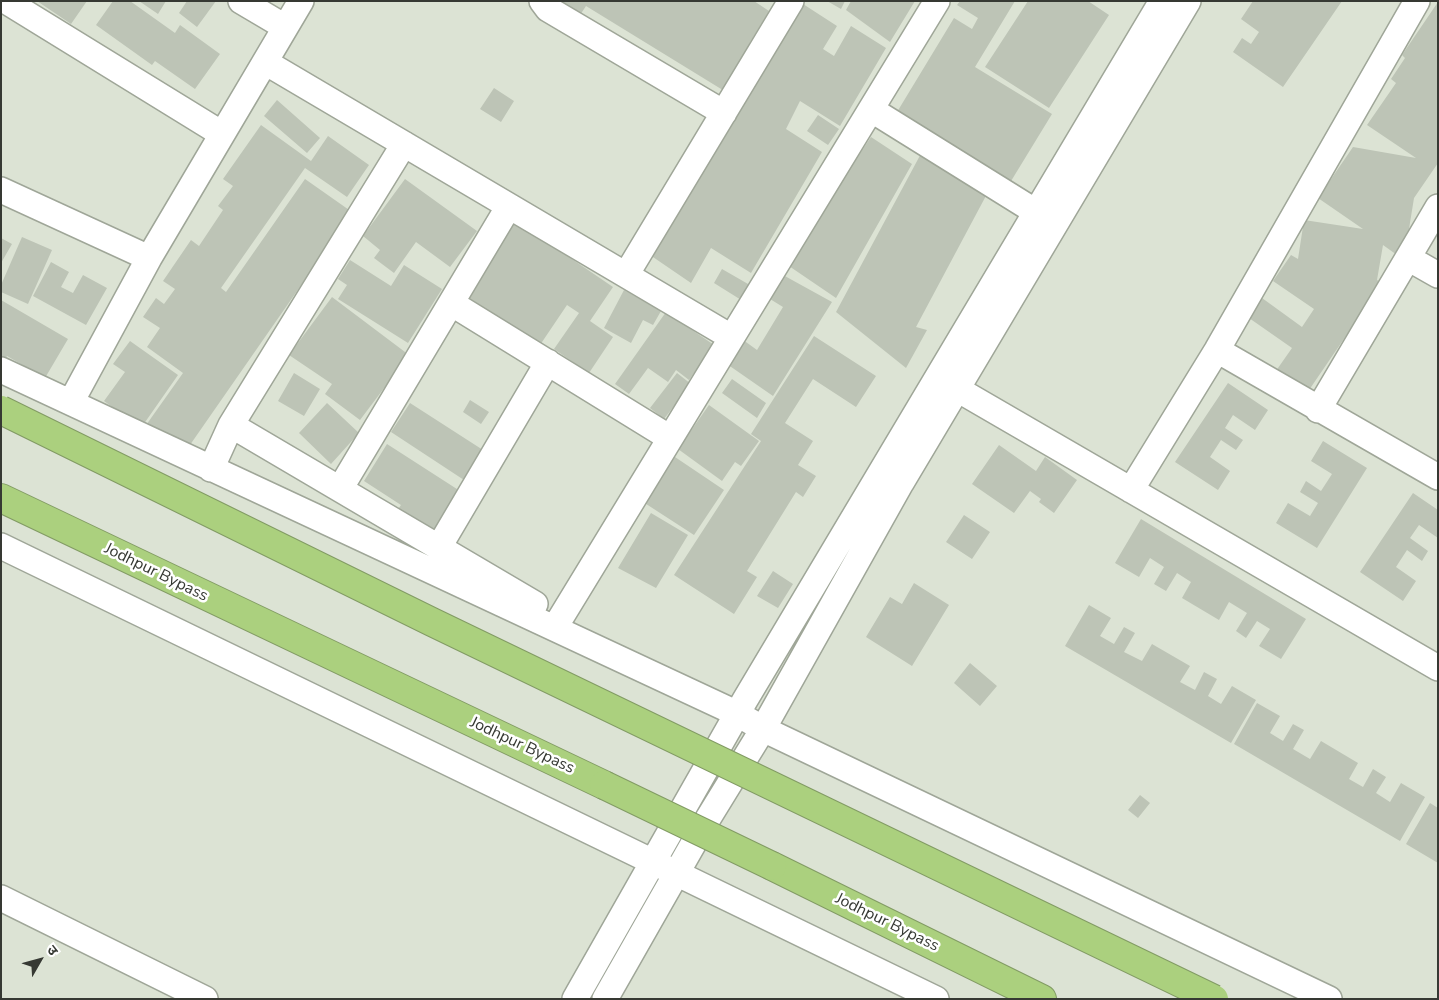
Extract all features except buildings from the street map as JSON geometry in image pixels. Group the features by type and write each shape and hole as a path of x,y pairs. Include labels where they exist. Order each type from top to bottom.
{"highway":[{"path":"1,410 423,618 1214,999"},
{"name":"Jodhpur Bypass","path":"1,498 686,823 1042,999"}],"street":[{"path":"6,1 222,134"},
{"path":"241,1 286,27"},
{"path":"71,402 149,258 301,1"},
{"path":"542,1 548,9 724,113"},
{"path":"560,619 937,1"},
{"path":"574,999 742,707 1162,1"},
{"path":"605,999 677,873 764,729 901,483 1188,1"},
{"path":"1131,490 1216,350 1417,1"},
{"path":"626,275 724,113 785,4"},
{"path":"265,62 731,337"},
{"path":"872,110 1036,212"},
{"path":"211,469 231,425 404,144"},
{"path":"1,190 149,258"},
{"path":"340,489 509,206"},
{"path":"1318,410 1438,207"},
{"path":"1408,258 1438,275"},
{"path":"451,303 670,438"},
{"path":"1216,350 1438,477"},
{"path":"439,547 548,362"},
{"path":"1,370 211,469 742,707"},
{"path":"957,389 1438,668"},
{"path":"231,425 560,619 742,707 764,729 1329,999"},
{"path":"1,546 936,999"},
{"path":"1,898 205,999"},
{"path":"1,917 166,999"}]}
